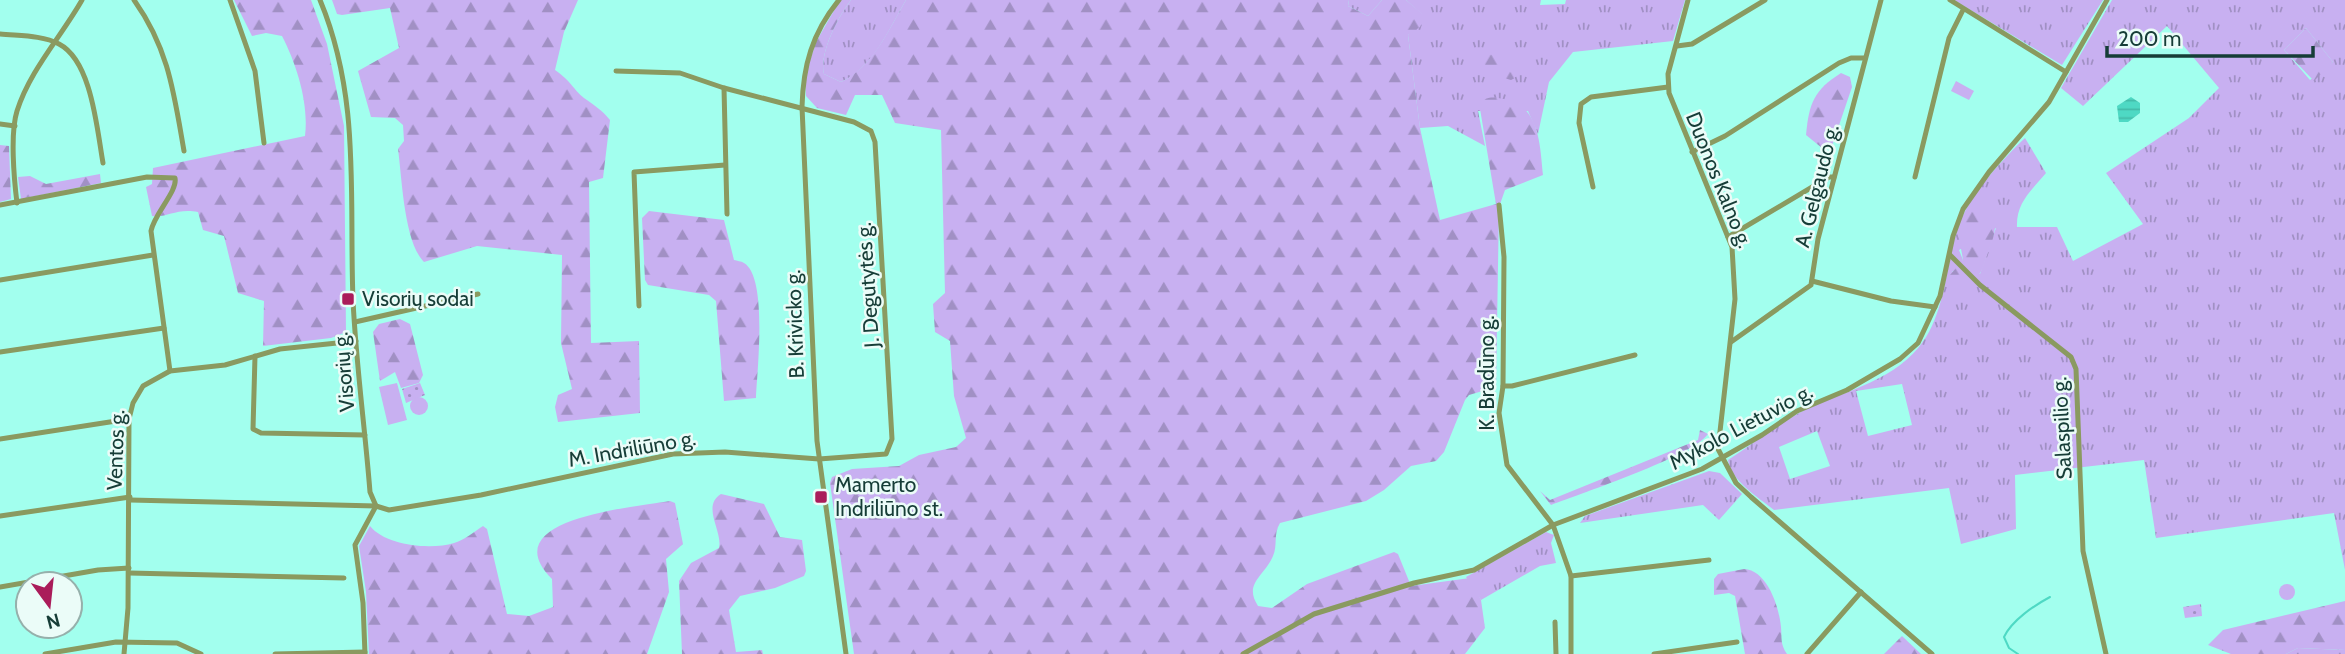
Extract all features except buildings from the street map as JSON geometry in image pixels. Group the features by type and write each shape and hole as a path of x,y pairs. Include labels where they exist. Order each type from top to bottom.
{"street":[{"path":"17,203 17,111 33,77 82,0"},
{"path":"134,0 159,40 171,77 184,151"},
{"path":"230,0 255,71 264,143"},
{"name":"Visorių g.","path":"320,0 337,52 350,110 354,161 356,341 370,492 376,506"},
{"name":"B. Krivicko g.","path":"839,0 818,32 805,62 802,107 819,459 846,654"},
{"path":"1593,187 1579,123 1578,112 1581,104 1591,97 1668,87 1688,0"},
{"path":"1677,46 1692,44 1765,0"},
{"name":"A. Gelgaudo g.","path":"1731,342 1806,290 1812,281 1818,239 1881,0"},
{"path":"1951,0 1963,10 2066,72"},
{"name":"Mykolo Lietuvio g.","path":"1243,654 1314,614 1414,583 1474,569 1553,525 1664,485 1721,458 1797,411 1847,390 1900,359 1918,343 1935,307 1957,222 1975,190 2038,117 2107,0"},
{"path":"1915,177 1949,38 1963,10"},
{"path":"0,34 57,43 74,57 88,87 103,163"},
{"path":"1692,152 1725,135 1839,63 1851,58 1865,58"},
{"path":"616,71 680,73 724,88 802,107"},
{"name":"Duonos Kalno g.","path":"1668,87 1728,237 1735,265 1731,342 1718,449 1721,458"},
{"path":"724,88 727,214"},
{"name":"J. Degutytės g.","path":"802,107 866,126 875,142 892,446"},
{"path":"0,124 15,126"},
{"path":"639,306 634,172 725,164"},
{"path":"0,205 147,177 170,177 177,182 153,222 153,255 170,371"},
{"path":"1728,237 1829,177 1834,177"},
{"name":"K. Bradūno g.","path":"1499,205 1504,257 1503,386 1499,413 1507,465 1553,525 1571,576 1571,654"},
{"path":"0,280 153,255"},
{"name":"Salaspilio g.","path":"1950,255 1980,285 2071,357 2076,369 2083,551 2106,654"},
{"path":"1812,281 1891,301 1935,307"},
{"path":"355,322 478,294"},
{"path":"0,352 164,328"},
{"name":"Ventos g.","path":"124,654 129,571 129,419 132,405 143,386 170,371 225,365 280,349 356,341"},
{"path":"1503,386 1635,355"},
{"path":"255,356 253,429 261,433 365,435"},
{"path":"0,439 129,419"},
{"name":"M. Indriliūno g.","path":"0,516 130,498 376,506 389,510 481,495 673,454 725,452 819,459 880,457 892,446"},
{"path":"1721,458 1736,483 1751,498 1932,654"},
{"path":"275,654 365,653 363,603 355,545 376,506"},
{"path":"1571,576 1710,559"},
{"path":"0,587 98,570 344,578"},
{"path":"1807,654 1861,592"},
{"path":"1555,622 1556,654"},
{"path":"1654,654 1737,642"},
{"path":"45,654 101,643 177,643 201,654"}],"green space":[{"path":"234,0 311,0 327,44 344,126 346,332 331,338 263,346 264,301 238,293 224,236 203,230 198,212 184,211 152,216 146,187 152,184 153,168 305,136 301,85 282,36 266,33 252,36"},
{"path":"332,0 578,0 564,32 555,70 610,120 603,178 589,182 591,343 639,341 640,413 558,422 555,407 558,395 572,389 561,343 562,255 477,246 424,262 417,253 405,209 398,149 404,141 403,125 395,118 371,117 358,71 399,48 390,8 342,15 337,14"},
{"path":"840,0 851,0 831,36 823,65 824,74 841,82 871,57 906,0 1349,0 1348,6 1368,16 1382,0 1406,0 1425,16 1420,27 1408,35 1420,128 1440,220 1496,204 1479,103 1488,98 1497,98 1516,103 1525,109 1536,128 1543,175 1505,190 1499,207 1496,387 1469,395 1444,452 1436,461 1411,466 1384,490 1366,501 1280,523 1273,556 1254,585 1253,591 1258,606 1272,608 1307,584 1394,552 1398,554 1411,586 1470,578 1481,600 1485,628 1465,654 854,654 830,483 832,477 852,469 899,466 919,455 956,447 966,438 954,396 950,341 935,332 933,304 945,293 941,130 895,123 882,95 855,95 846,115 817,108 806,96 805,76 816,42"},
{"path":"851,0 906,0 871,58 852,76 841,82 824,74 824,56 835,25"},
{"path":"1349,0 1382,0 1368,16 1348,6"},
{"path":"1406,0 1541,0 1540,5 1565,4 1566,0 1685,0 1673,41 1573,52 1549,82 1538,134 1528,111 1478,111 1485,146 1448,126 1420,128 1408,35 1424,16"},
{"path":"1954,0 2103,0 2062,65"},
{"path":"2112,0 2345,0 2345,570 2334,513 2156,538 2144,460 2015,475 2016,529 1961,544 1949,488 1774,510 1734,475 1728,460 1799,413 1878,379 1907,360 1919,347 1935,320 1940,305 1963,215 1987,179 2025,138 2046,173 2022,204 2017,227 2057,227 2073,261 2143,224 2106,173 2189,118 2219,88 2167,26 2083,106 2061,88","holes":["2306,28 2333,62 2310,80 2284,50","1996,228 1980,274 1952,272 1960,267 1963,260 1959,250","1902,384 1912,425 1868,436 1856,391","1817,431 1830,466 1790,479 1779,447"]},
{"path":"2306,28 2333,62 2314,81 2284,50"},
{"path":"1488,54 1513,59 1515,78 1511,80 1497,76 1481,61 1482,56"},
{"path":"1841,73 1850,77 1852,87 1832,146 1822,148 1806,135 1811,106 1825,85"},
{"path":"1956,81 1974,91 1969,100 1951,91"},
{"path":"0,145 9,146 11,199 0,202"},
{"path":"100,174 101,183 21,199 18,177 30,176 46,184"},
{"path":"1972,207 1989,215 1995,226 1994,233 1984,266 1978,276 1972,280 1955,281 1950,275 1963,260 1960,226"},
{"path":"649,211 724,220 734,260 744,263 756,286 759,348 756,398 724,401 716,301 709,295 648,285 645,280 642,218"},
{"path":"400,319 410,324 423,375 419,383 401,388 395,372 380,381 373,332 379,324"},
{"path":"397,383 407,420 388,425 379,387"},
{"path":"420,383 425,395 406,403 402,389"},
{"path":"419,397 425,400 428,406 425,412 419,415 413,412 410,406 413,400"},
{"path":"1700,430 1708,434 1682,453 1610,483 1551,505 1540,491 1550,500 1698,440"},
{"path":"1709,471 1720,473 1742,494 1719,520 1703,505 1580,523 1585,516"},
{"path":"721,494 764,504 780,537 802,540 806,571 804,576 775,588 740,596 729,610 736,652 762,650 763,654 682,654 679,581 691,563 719,548 713,505"},
{"path":"670,501 675,503 683,544 666,559 669,592 647,654 369,654 366,592 359,546 370,526 377,533 398,542 433,546 458,542 483,526 487,529 507,614 529,616 553,607 552,579 538,558 540,542 554,529 602,512"},
{"path":"1546,532 1554,535 1551,543 1556,563 1540,566 1481,600 1466,577"},
{"path":"1744,569 1759,576 1770,590 1778,609 1782,644 1787,654 1745,654 1735,596 1729,593 1714,595 1714,579 1718,574"},
{"path":"2284,584 2290,584 2295,592 2293,598 2284,600 2279,595 2279,589"},
{"path":"2345,601 2345,650 2298,648 2286,654 2231,654 2208,645 2223,630"},
{"path":"2201,604 2202,616 2185,618 2183,607"},
{"path":"1902,636 1921,654 1884,654"},
{"path":"2298,648 2345,650 2345,654 2286,654"}],"shaded area":[{"path":"2131,97 2140,103 2140,113 2128,122 2119,122 2117,106"}],"waterway":[{"path":"2018,654 2009,648 2004,637 2018,619 2050,597"}],"place":[{"name":"Visorių sodai","path":"348,299"},
{"name":"Mamerto Indriliūno st.","path":"821,497"}]}
